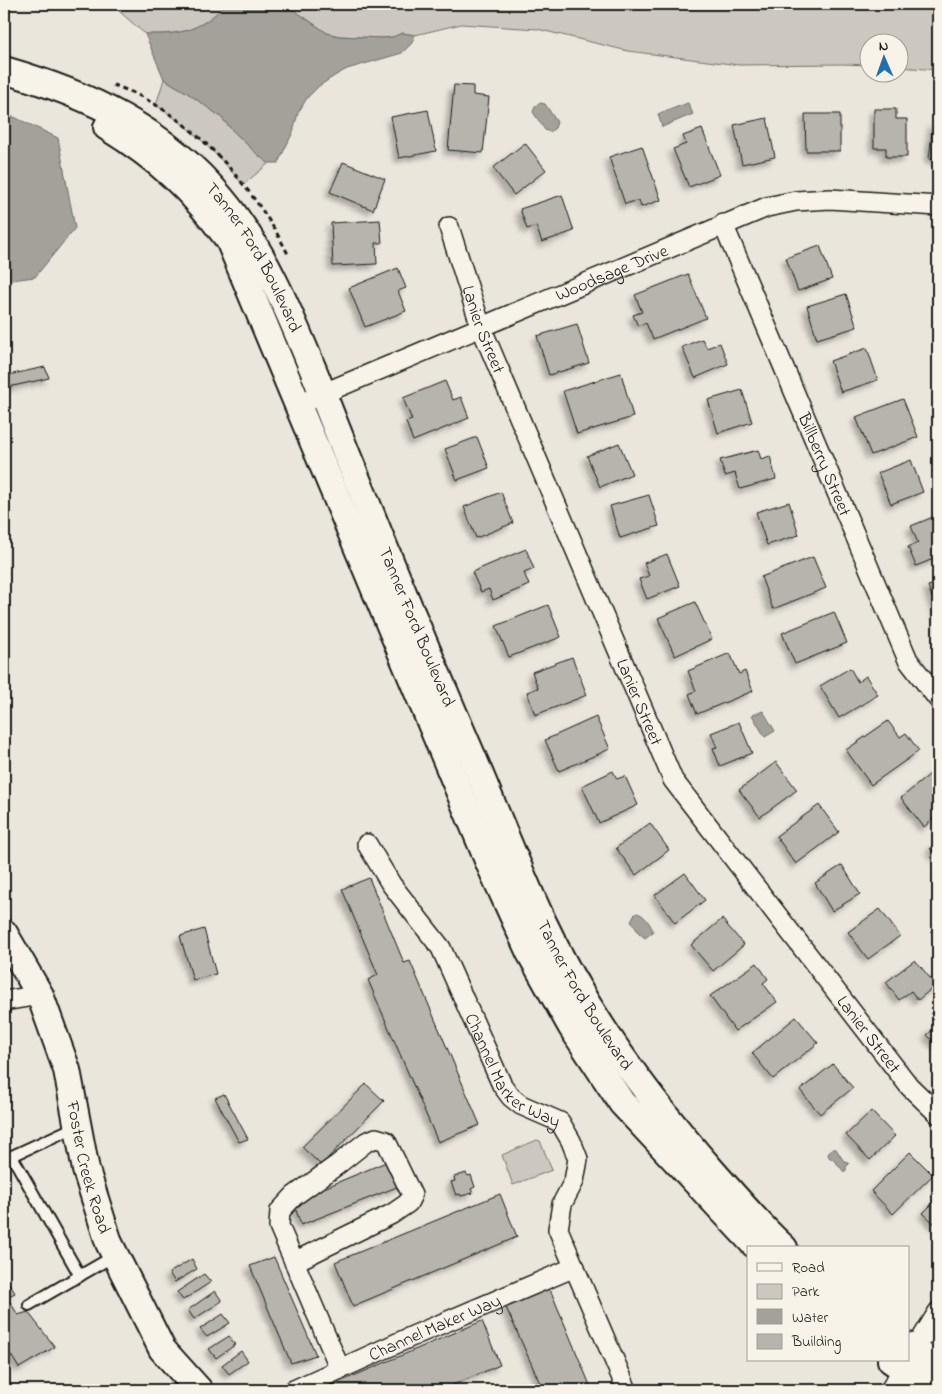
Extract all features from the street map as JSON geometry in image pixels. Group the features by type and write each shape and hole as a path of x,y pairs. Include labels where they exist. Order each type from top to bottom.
{"street":[{"name":"Tanner Ford Boulevard","path":"4,70 34,78 87,98 149,132 189,165 218,194 245,228 289,312 398,581 542,921 616,1051 655,1104 761,1227 782,1246"},
{"name":"Tanner Ford Boulevard","path":"4,88 52,102 99,122 132,142 172,174 206,210 228,240 490,865 530,953 571,1026 622,1103 756,1246"},
{"name":"Woodsage Drive","path":"298,404 767,206 796,201 830,199 938,206"},
{"name":"Billberry Street","path":"723,224 908,660 938,699"},
{"name":"Lanier Street","path":"449,227 481,327 674,780 909,1086 938,1114"},
{"name":"Channel Marker Way","path":"367,844 391,884 441,948 502,1085 511,1097 521,1105 560,1122 571,1141 578,1159 574,1181 562,1204 558,1229 627,1390"},
{"name":"Foster Creek Road","path":"4,933 40,995 67,1070 86,1170 109,1243 162,1349 199,1390"},
{"path":"4,1001 40,995"},
{"path":"294,1262 392,1214 408,1203 412,1195 386,1141 376,1138 366,1142 337,1166 294,1196 280,1211 279,1226 294,1262 340,1369"},
{"name":"Channel Maker Way","path":"294,1390 414,1335 575,1267"},
{"path":"910,1352 938,1312"},
{"path":"902,1364 938,1366"},
{"path":"902,1364 935,1390"}],"lane":[{"path":"78,1126 8,1159 80,1276"},
{"path":"29,1304 115,1256"}],"green space":[{"path":"111,4 226,4 217,13 189,30 169,34 145,34"},
{"path":"285,4 938,4 938,70 910,68 910,32 860,32 860,65 739,65 628,51 537,29 461,24 415,35 402,33 393,37 382,38 339,36 327,33"},
{"path":"164,79 221,117 258,155 269,163 243,185 203,142 156,105"},
{"path":"537,1140 540,1141 552,1170 513,1185 502,1155"}],"water":[{"path":"226,4 285,4 327,33 339,36 382,38 393,37 402,33 415,35 412,43 402,53 347,69 319,86 307,98 298,113 293,132 278,163 268,163 231,129 221,117 164,79 145,34 169,34 189,30 217,13"},
{"path":"540,103 545,104 557,122 555,128 550,132 545,130 533,112"},
{"path":"688,103 693,114 662,127 658,114"},
{"path":"4,115 14,117 58,138 75,228 35,277 4,281"},
{"path":"763,711 775,731 765,737 752,715"},
{"path":"637,913 645,918 653,932 645,938 631,921"},
{"path":"832,1149 836,1149 843,1160 849,1164 846,1167 846,1171 844,1172 829,1157 828,1154"}],"building":[{"path":"454,85 473,86 473,95 489,97 483,153 448,150"},
{"path":"874,109 896,109 896,119 907,119 907,157 886,157 886,148 874,148"},
{"path":"428,110 436,151 399,158 391,117"},
{"path":"805,114 840,114 840,151 806,151"},
{"path":"767,118 775,157 742,164 734,125"},
{"path":"933,123 938,124 938,160 929,159"},
{"path":"702,129 720,175 689,187 673,149 686,144 683,136"},
{"path":"525,143 546,170 514,195 493,168"},
{"path":"642,146 661,200 641,207 639,200 625,204 609,157"},
{"path":"343,162 385,179 373,210 330,192"},
{"path":"562,195 574,231 542,242 536,226 527,229 520,209"},
{"path":"380,220 382,243 376,243 377,264 333,266 331,223"},
{"path":"820,246 832,279 798,291 786,258"},
{"path":"398,268 406,288 398,291 406,311 365,327 349,288"},
{"path":"688,274 706,318 653,339 646,323 638,326 633,315 642,312 635,295"},
{"path":"846,294 857,327 817,339 807,306"},
{"path":"577,324 589,363 549,375 537,336"},
{"path":"702,339 707,348 720,343 728,364 695,378 682,347"},
{"path":"867,348 878,380 841,392 830,361"},
{"path":"45,367 49,378 4,388 4,376"},
{"path":"621,373 633,417 577,434 563,391"},
{"path":"445,381 453,400 461,397 469,418 413,441 406,422 412,420 403,398"},
{"path":"742,390 752,422 718,433 708,400"},
{"path":"903,399 918,437 871,455 856,417"},
{"path":"477,437 489,468 457,480 445,449"},
{"path":"619,443 632,474 600,487 587,456"},
{"path":"758,450 761,459 770,456 776,479 740,489 735,473 725,476 720,460"},
{"path":"911,460 923,492 891,504 878,473"},
{"path":"501,492 513,523 476,538 464,507"},
{"path":"649,495 659,526 620,538 610,506"},
{"path":"789,502 799,535 767,545 756,512"},
{"path":"938,515 938,557 916,566 908,547 918,543 911,526"},
{"path":"526,549 534,569 524,573 529,585 493,600 489,589 481,592 472,572"},
{"path":"667,554 680,586 647,599 639,579 649,576 644,563"},
{"path":"813,557 826,588 773,609 761,577"},
{"path":"938,583 938,615 928,586"},
{"path":"695,602 712,639 675,656 658,618"},
{"path":"548,605 561,637 509,657 496,626"},
{"path":"834,612 847,643 795,664 782,633"},
{"path":"730,653 739,674 745,671 753,691 697,714 689,694 696,691 688,671"},
{"path":"572,657 587,695 535,715 527,692 538,688 532,672"},
{"path":"850,668 858,682 866,676 878,695 839,718 820,686"},
{"path":"596,717 610,749 559,771 545,740"},
{"path":"888,721 900,737 906,733 919,751 871,785 846,750"},
{"path":"739,722 752,753 720,766 713,748 717,747 711,733"},
{"path":"776,762 797,790 760,817 739,790"},
{"path":"935,770 938,773 938,815 924,827 901,798"},
{"path":"613,771 617,779 625,776 638,805 599,823 582,786"},
{"path":"819,805 839,832 796,864 776,836"},
{"path":"650,823 669,850 636,875 616,848"},
{"path":"938,842 938,859 930,848"},
{"path":"842,865 860,894 832,911 815,883"},
{"path":"685,873 705,900 675,923 655,895"},
{"path":"369,878 404,963 410,961 480,1125 438,1142 368,980 378,975 342,889"},
{"path":"880,909 900,936 868,959 848,932"},
{"path":"722,919 744,945 713,971 691,945"},
{"path":"204,929 216,974 193,980 180,936"},
{"path":"915,960 936,985 918,1000 911,991 899,1000 886,982"},
{"path":"757,963 768,979 763,983 777,1002 735,1031 710,996"},
{"path":"796,1017 818,1043 773,1079 752,1053"},
{"path":"938,1024 938,1046 927,1035"},
{"path":"833,1064 853,1088 820,1114 800,1090"},
{"path":"366,1084 384,1101 321,1165 302,1147"},
{"path":"224,1094 248,1139 239,1142 215,1098"},
{"path":"871,1111 895,1136 870,1160 846,1135"},
{"path":"910,1152 933,1175 893,1214 871,1191"},
{"path":"391,1160 402,1185 301,1225 293,1201"},
{"path":"466,1173 468,1176 471,1175 475,1187 471,1189 473,1193 461,1196 460,1194 456,1195 451,1182 455,1181 454,1177"},
{"path":"500,1194 517,1237 353,1306 335,1262"},
{"path":"938,1198 938,1227 923,1213"},
{"path":"274,1257 316,1355 291,1363 250,1266"},
{"path":"192,1259 197,1269 175,1282 169,1273"},
{"path":"204,1274 211,1282 183,1300 177,1292"},
{"path":"4,1275 15,1293 7,1297 18,1315 28,1312 55,1347 19,1368 4,1344"},
{"path":"549,1287 592,1390 543,1390 505,1305"},
{"path":"215,1291 222,1301 194,1319 188,1310"},
{"path":"223,1314 230,1323 207,1337 200,1329"},
{"path":"482,1321 500,1365 441,1390 321,1390"},
{"path":"229,1336 235,1345 216,1358 209,1349"},
{"path":"241,1351 248,1361 229,1374 222,1365"}]}
